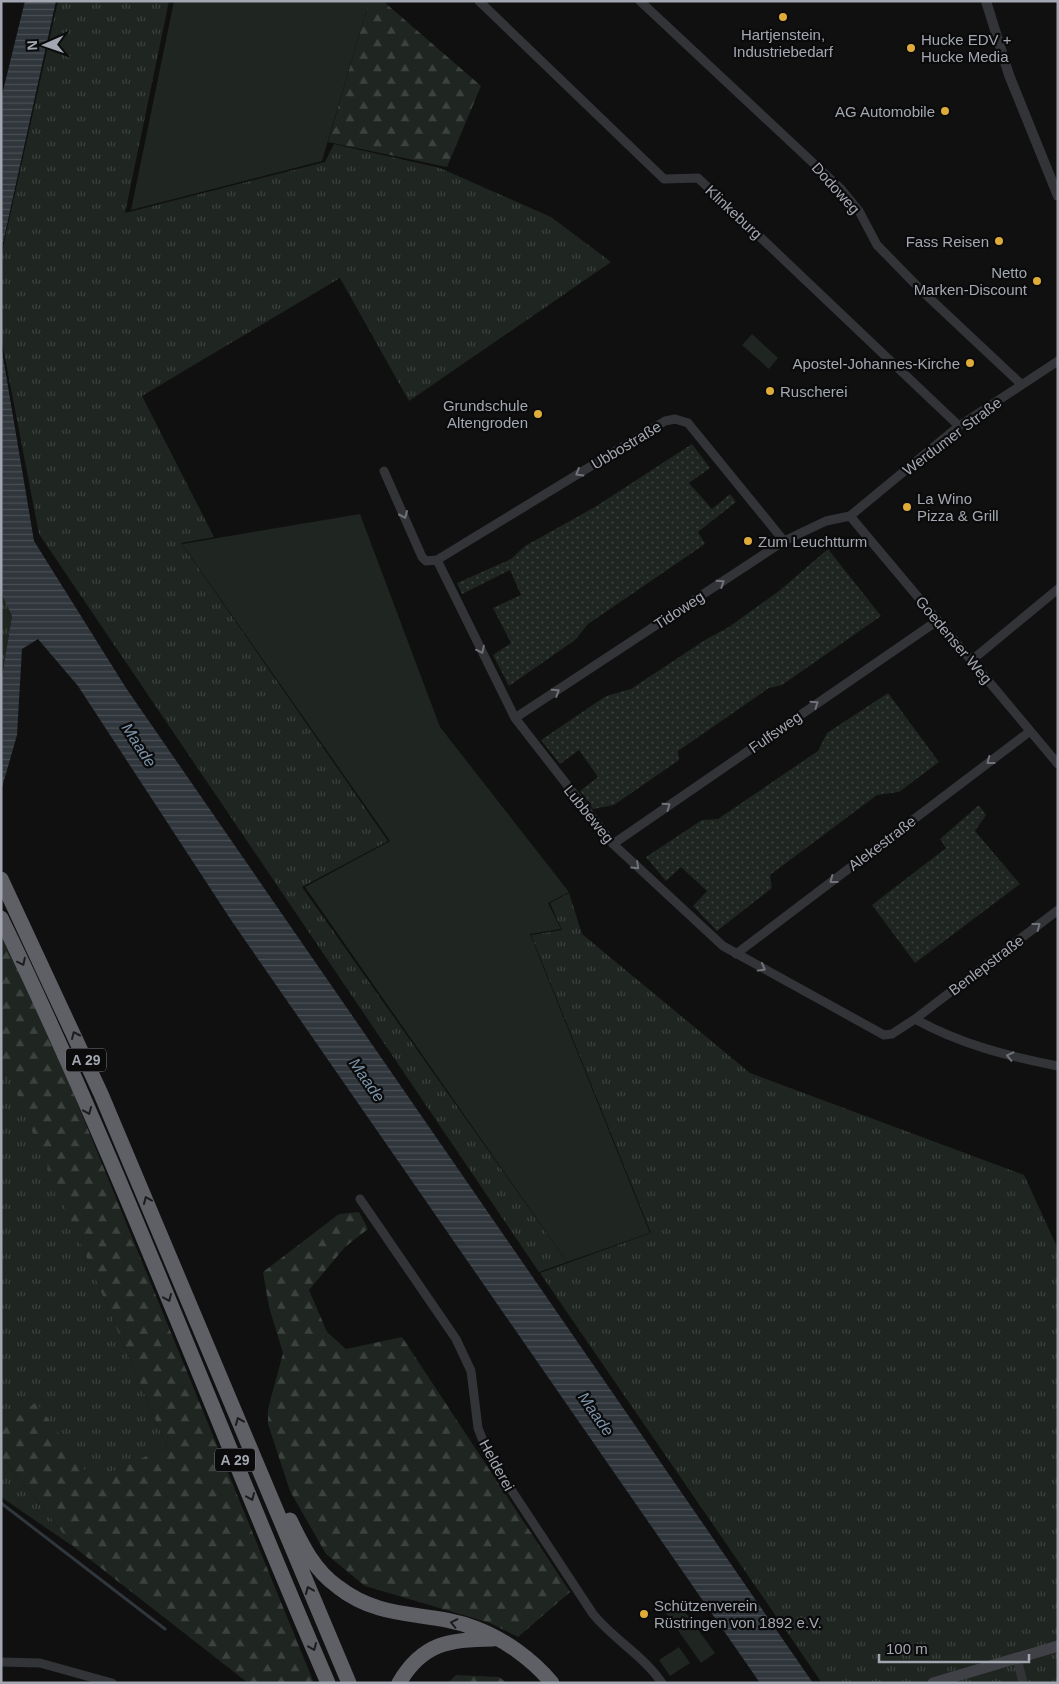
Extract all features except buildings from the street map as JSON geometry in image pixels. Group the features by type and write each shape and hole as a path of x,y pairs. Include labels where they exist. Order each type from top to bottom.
{"highway":[{"name":"A 29","path":"1,879 105,1102 349,1683"},
{"name":"A 29","path":"1,918 30,979 149,1253 328,1683"},
{"path":"271,1498 286,1512 307,1555 324,1575 352,1597 386,1611 475,1628 497,1639 537,1666 552,1683"},
{"path":"399,1683 407,1669 420,1656 433,1648 464,1639 497,1639"}],"main road":[{"path":"933,1683 1058,1646"}],"street":[{"name":"Klinkeburg","path":"478,1 664,179 698,178 959,426"},
{"name":"Dodoweg","path":"640,1 841,189 859,211 878,245 922,292 1021,384"},
{"path":"986,1 1009,75 1058,196"},
{"name":"Werdumer Straße","path":"850,516 959,426 1021,384 1056,364"},
{"name":"Ubbostraße","path":"437,560 665,421 675,419 688,423 784,541"},
{"path":"384,471 422,557 426,561 437,560"},
{"name":"Tidoweg","path":"515,718 784,541 826,521 850,516"},
{"name":"Goedenser Weg","path":"850,516 972,660 1029,732 1058,764"},
{"name":"Lubbeweg","path":"437,560 515,718 613,844 722,946 884,1035 892,1034 915,1019"},
{"path":"972,660 1058,589"},
{"name":"Fulfsweg","path":"613,844 937,620"},
{"name":"Alekestraße","path":"736,954 1029,732"},
{"name":"Benlepstraße","path":"915,1019 1058,910"},
{"path":"915,1019 937,1031 999,1054 1058,1066"},
{"name":"Helderei","path":"360,1199 456,1339 471,1370 478,1428 489,1456 593,1614 601,1624 651,1667 662,1683"},
{"path":"1017,1658 1023,1683"},
{"path":"1,1662 40,1662 112,1683"}],"green space":[{"path":"58,1 169,1 125,213 325,162 334,144 440,168 551,217 611,262 409,401 340,278 142,396 214,537 181,543 388,841 302,887 567,1262 539,1272 39,534 1,337 1,256"},
{"path":"174,1 369,1 322,161 131,210"},
{"path":"369,1 383,1 481,86 447,167 328,142"},
{"name":"Ruscherei","path":"752,334 778,358 769,369 742,345"},
{"path":"692,444 710,468 689,483 712,509 730,494 736,502 698,532 705,544 588,624 575,640 509,686 493,655 511,643 493,608 521,595 510,570 462,594 457,583 511,559 525,546 595,507"},
{"path":"360,514 440,727 569,892 548,903 561,929 530,934 650,1233 567,1262 305,887 390,841 182,544"},
{"path":"828,549 881,616 782,685 769,688 678,751 679,760 614,805 593,809 580,791 598,777 579,750 560,764 541,740 606,696 631,689 705,640 729,627 779,591"},
{"path":"1,593 12,616 1,682"},
{"path":"888,693 939,762 899,792 877,795 770,875 772,888 717,931 693,906 707,891 681,867 666,881 646,857 702,820 718,819 818,751 827,733"},
{"path":"979,805 986,815 975,831 1020,884 915,963 872,905 946,848 940,839"},
{"path":"569,893 582,934 750,1073 1024,1175 1058,1249 1058,1683 822,1683 540,1273 651,1233 531,935 562,930 550,903"},
{"path":"1,935 36,1002 314,1683 248,1683 74,1547 1,1456 1,1430 36,1402 92,1480 167,1447 10,1077 1,1080"},
{"path":"10,1076 167,1447 92,1481 36,1403 1,1430 1,1080"},
{"path":"359,1212 368,1229 345,1247 309,1290 327,1332 346,1349 402,1337 570,1592 518,1637 490,1623 365,1586 326,1554 290,1491 268,1424 268,1409 283,1353 269,1307 263,1272 339,1214"},
{"path":"1,1456 74,1547 1,1497"},
{"path":"678,1602 715,1653 701,1663 665,1612"},
{"path":"679,1647 690,1663 670,1676 659,1660"},
{"path":"456,1675 499,1677 507,1683 448,1683"}],"water":[{"path":"25,1 56,1 1,252 1,99"},
{"name":"Maade","path":"1,345 34,541 126,688 813,1683 760,1683 231,920 78,686 38,639 22,649 17,735 1,791 1,682 12,616 1,593"}],"waterway":[{"path":"1,1503 165,1629"}],"place":[{"name":"Hartjenstein, Industriebedarf","path":"783,17"},
{"name":"Hucke EDV + Hucke Media","path":"911,48"},
{"name":"AG Automobile","path":"945,111"},
{"name":"Fass Reisen","path":"999,241"},
{"name":"Netto Marken-Discount","path":"1037,281"},
{"name":"Apostel-Johannes-Kirche","path":"970,363"},
{"name":"Ruscherei","path":"770,391"},
{"name":"Grundschule Altengroden","path":"538,414"},
{"name":"La Wino Pizza & Grill","path":"907,507"},
{"name":"Zum Leuchtturm","path":"748,541"},
{"name":"Schützenverein Rüstringen von 1892 e.V.","path":"644,1614"}]}
